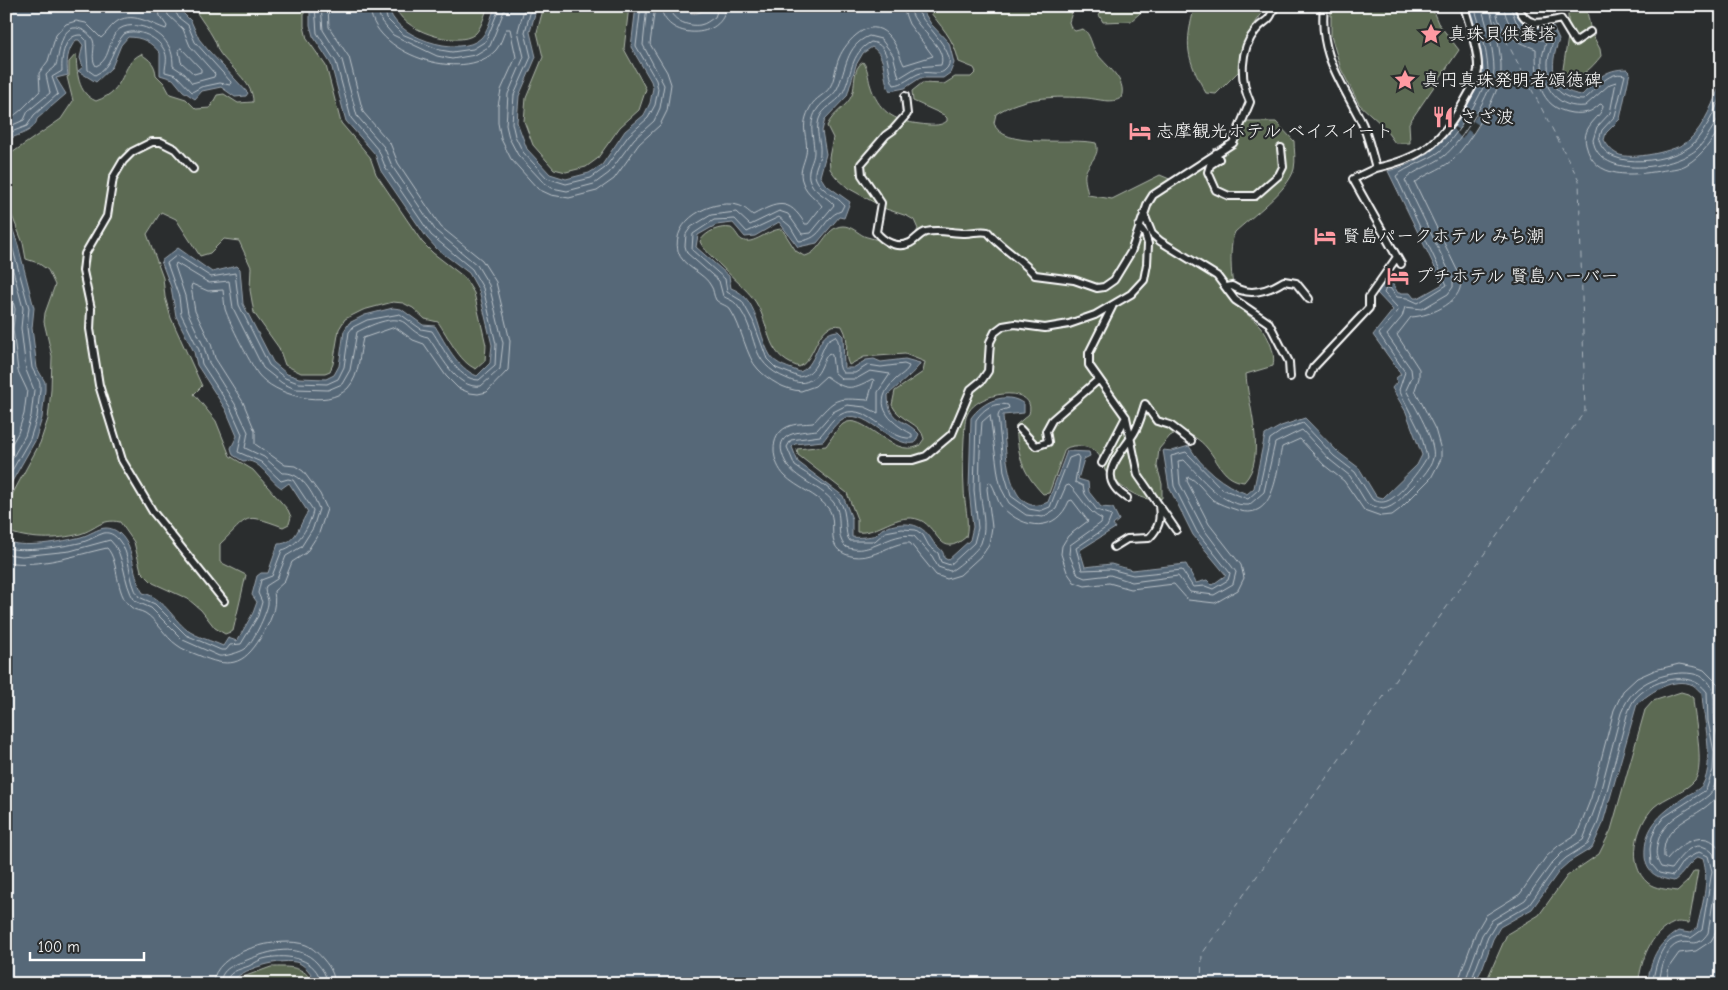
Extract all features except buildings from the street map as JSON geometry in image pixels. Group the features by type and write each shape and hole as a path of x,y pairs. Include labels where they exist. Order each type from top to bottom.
{"street":[{"path":"905,96 907,114 861,164 862,176 881,203 876,232 884,241 900,246 910,243 924,232 943,230 965,233 988,232 996,242 1024,261 1035,275 1074,280 1097,288 1114,280 1123,267 1153,195 1233,143 1250,102 1243,86 1242,67 1247,48 1256,30 1270,20 1275,6"},
{"path":"1324,6 1323,34 1329,61 1360,118 1376,168"},
{"path":"1401,264 1353,179 1376,168 1412,158 1434,144 1451,123 1469,93 1478,68 1464,6"},
{"path":"1518,6 1526,20 1532,23 1561,19 1575,42 1590,32"},
{"path":"193,169 175,149 161,142 152,142 132,152 123,161 113,178 107,216 85,254 83,271 91,308 90,329 99,385 122,460 137,488 158,519 224,601"},
{"path":"1216,153 1219,159 1210,165 1208,172 1216,190 1229,196 1255,196 1279,176 1283,167 1281,148"},
{"path":"1144,214 1152,234 1160,241 1217,276 1235,300 1269,323 1289,362 1290,377"},
{"path":"879,460 913,460 926,456 952,434 971,389 982,380 988,371 990,342 995,332 1003,326 1015,324 1045,328 1069,324 1113,306 1131,294 1144,280 1148,244 1145,234 1139,226"},
{"path":"1310,375 1313,368 1368,308 1369,297 1397,257"},
{"path":"1227,287 1232,286 1241,292 1270,290 1284,281 1296,283 1309,299"},
{"path":"1113,306 1089,353 1089,365 1126,417 1138,475 1176,530"},
{"path":"1020,429 1036,446 1048,442 1046,431 1052,420 1098,380"},
{"path":"1127,498 1114,490 1110,483 1111,472 1119,454 1135,432 1145,404 1157,422 1170,425 1191,441"},
{"path":"1102,463 1109,445 1126,417"},
{"path":"1114,547 1127,539 1149,538 1156,532 1160,519 1159,505"}],"green space":[{"path":"193,6 304,6 304,26 307,39 326,66 341,123 370,157 376,174 422,242 464,277 474,293 486,345 485,361 476,369 459,355 438,322 425,319 413,308 403,303 393,302 363,310 345,319 339,329 330,371 325,373 301,373 285,365 279,348 254,313 250,290 251,267 239,241 224,239 210,253 200,256 176,219 161,212 147,234 163,278 165,297 171,318 202,386 194,394 216,421 230,456 253,470 288,510 291,517 289,524 283,527 260,519 247,519 220,544 220,562 246,575 233,631 225,634 215,628 201,610 188,599 153,583 141,571 134,542 120,522 108,521 86,532 62,537 33,537 6,531 6,506 40,443 48,419 52,356 44,322 45,313 55,285 48,270 38,263 26,259 23,243 6,201 6,157 61,119 73,101 67,77 69,76 69,62 76,54 79,81 85,93 96,101 113,91 129,64 141,54 152,63 156,75 164,83 170,94 186,99 196,109 210,108 217,95 224,94 238,103 253,102 252,95 245,81 222,56 212,35"},
{"path":"396,6 488,6 481,25 475,34 467,38 455,39 443,38 417,29 399,14"},
{"path":"544,6 629,6 624,49 646,89 639,110 620,127 597,159 586,167 566,172 554,169 533,145 524,121 526,98 543,57 537,32"},
{"path":"926,6 1069,6 1073,9 1069,22 1071,28 1075,31 1083,29 1088,34 1096,52 1119,79 1122,91 1121,98 1109,101 1064,97 1028,100 996,114 994,123 999,131 1010,137 1023,140 1096,143 1096,155 1085,174 1088,195 1112,199 1160,175 1179,183 1210,161 1248,122 1276,122 1294,141 1295,166 1291,177 1277,194 1235,232 1233,239 1231,257 1232,279 1238,305 1262,328 1270,344 1274,361 1273,366 1246,374 1254,429 1255,459 1251,471 1244,482 1237,481 1226,474 1205,445 1181,430 1170,436 1159,449 1157,466 1162,484 1162,498 1156,500 1148,499 1133,494 1106,472 1097,453 1082,446 1073,446 1065,449 1049,493 1043,494 1025,470 1018,445 1016,425 1029,414 1029,404 1025,398 1016,395 993,396 982,400 973,407 966,418 963,469 967,531 966,537 950,545 940,540 926,524 912,518 903,518 872,530 857,532 857,519 847,493 798,455 797,449 826,446 843,424 851,421 859,423 898,446 909,448 919,446 924,439 922,433 915,425 900,415 892,405 895,391 923,372 925,362 905,354 864,357 849,365 846,356 847,343 842,326 833,326 827,329 805,363 799,367 787,361 773,346 763,317 752,297 707,252 700,241 710,232 722,228 731,228 742,240 746,241 751,241 782,229 796,251 804,256 815,250 827,235 837,227 846,226 864,236 886,241 902,240 915,235 918,229 914,220 886,209 848,188 836,177 830,169 829,157 833,138 827,126 850,99 857,68 863,62 873,93 882,108 888,113 910,123 938,125 947,121 944,115 913,101 912,91 922,83 944,84 955,77 971,77 976,72 974,68 959,62 946,32"},
{"path":"1099,6 1148,6 1131,21 1103,22 1099,15"},
{"path":"1195,6 1267,6 1252,28 1242,50 1239,71 1216,94 1206,93 1191,60 1188,41"},
{"path":"1331,6 1431,6 1438,23 1459,50 1409,123 1410,143 1395,143 1382,125 1359,104 1341,69 1331,36"},
{"path":"1568,6 1586,6 1591,32 1600,49 1601,56 1586,71 1567,80 1563,69 1568,37"},
{"path":"1681,692 1693,698 1699,753 1698,773 1691,784 1654,807 1642,824 1638,834 1635,856 1641,875 1648,883 1658,888 1677,891 1687,882 1694,871 1698,871 1689,923 1676,922 1658,934 1648,948 1638,984 1485,984 1507,934 1539,915 1567,876 1599,854 1611,830 1645,710 1653,701"},
{"path":"271,967 290,967 301,970 306,973 313,984 235,984 243,977"}],"water":[{"path":"6,6 176,6 191,21 199,39 208,50 248,93 246,96 235,97 221,87 202,91 195,99 183,91 173,79 160,75 160,53 157,49 146,41 133,37 128,37 121,45 112,67 96,82 78,71 83,67 80,58 83,45 79,40 76,40 68,57 68,75 56,78 66,94 37,119 33,127 20,135 6,140"},
{"path":"310,6 389,6 392,17 401,27 413,35 443,45 458,46 471,44 481,38 488,27 495,6 537,6 530,32 536,57 519,96 517,122 527,149 550,174 566,179 589,173 602,165 625,131 644,115 650,103 653,88 651,81 631,47 636,6 676,6 682,7 694,14 711,6 920,6 931,24 949,43 954,63 950,73 943,78 920,78 905,88 890,91 880,56 872,47 863,53 856,65 847,96 825,119 822,131 826,154 820,176 825,184 850,202 844,218 839,217 817,243 798,247 779,222 755,236 745,237 733,223 716,225 698,235 696,247 729,276 731,288 747,300 756,317 770,355 779,364 800,372 811,362 825,337 830,333 838,331 843,336 844,368 853,368 866,360 874,359 881,362 905,359 920,363 888,395 891,411 894,416 919,434 915,443 905,443 868,422 850,417 838,422 823,441 795,444 792,447 798,462 843,496 852,519 852,537 873,536 883,529 898,524 917,526 928,534 943,552 944,558 948,560 970,540 973,527 969,490 971,418 981,407 995,400 1010,398 1017,400 1024,404 1024,413 1003,415 1010,475 1015,490 1023,501 1034,505 1048,502 1067,451 1089,452 1090,456 1084,459 1078,479 1088,482 1089,492 1101,507 1113,508 1119,520 1113,525 1115,528 1080,550 1085,567 1111,564 1132,570 1186,564 1196,583 1207,580 1212,585 1226,575 1193,535 1169,487 1163,450 1172,451 1189,446 1200,462 1214,475 1230,486 1247,494 1254,488 1265,435 1281,426 1305,418 1338,452 1359,468 1376,496 1383,498 1417,465 1422,455 1406,412 1392,388 1397,382 1396,378 1401,374 1373,335 1393,310 1377,293 1388,276 1398,293 1410,293 1414,298 1418,298 1443,284 1388,171 1417,160 1440,144 1457,122 1479,83 1483,73 1482,62 1478,38 1469,6 1514,6 1520,19 1529,26 1539,28 1553,27 1559,40 1553,68 1555,76 1558,83 1571,93 1582,95 1607,73 1619,69 1627,69 1630,72 1620,119 1606,133 1604,140 1611,150 1617,154 1643,156 1654,154 1682,145 1688,141 1704,120 1722,80 1722,984 1647,984 1653,960 1664,942 1678,931 1690,933 1697,928 1706,876 1703,859 1698,857 1674,881 1663,879 1651,872 1645,857 1645,846 1651,828 1663,813 1700,787 1706,775 1708,752 1702,693 1693,685 1678,683 1662,687 1637,704 1602,826 1592,848 1560,870 1532,909 1500,927 1474,984 317,984 312,975 299,963 283,962 251,969 235,979 231,984 6,984 6,540 21,544 42,544 81,537 103,528 115,530 129,547 139,586 143,593 162,603 187,630 223,646 228,638 237,641 257,602 252,595 257,576 261,573 268,573 278,544 289,541 293,537 308,512 289,483 282,488 259,466 249,461 243,461 233,455 231,448 237,436 226,410 197,365 194,352 176,316 171,287 161,261 178,248 212,272 237,266 240,269 243,304 273,362 287,374 299,378 326,379 334,375 339,366 344,331 349,323 365,315 393,308 401,309 423,325 435,326 458,361 477,376 490,363 492,345 479,291 469,273 437,249 427,238 381,171 375,154 346,121 331,64 313,36 310,25"},
{"path":"6,209 18,245 34,308 32,328 37,368 45,382 45,390 42,418 35,441 6,492"}],"pier":[{"path":"1472,111 1478,114 1473,121 1479,125 1473,134 1468,130 1462,139 1453,129 1454,127 1459,130"}],"ferry route":[{"path":"1201,984 1202,954 1585,411 1579,180 1488,6"}],"place":[{"name":"真珠貝供養塔","path":"1431,34"},
{"name":"真円真珠発明者頌徳碑","path":"1405,80"},
{"name":"さざ波","path":"1443,117"},
{"name":"志摩観光ホテル ベイスイート","path":"1140,131"},
{"name":"賢島パークホテル みち潮","path":"1325,236"},
{"name":"プチホテル 賢島ハーバー","path":"1398,276"}]}
